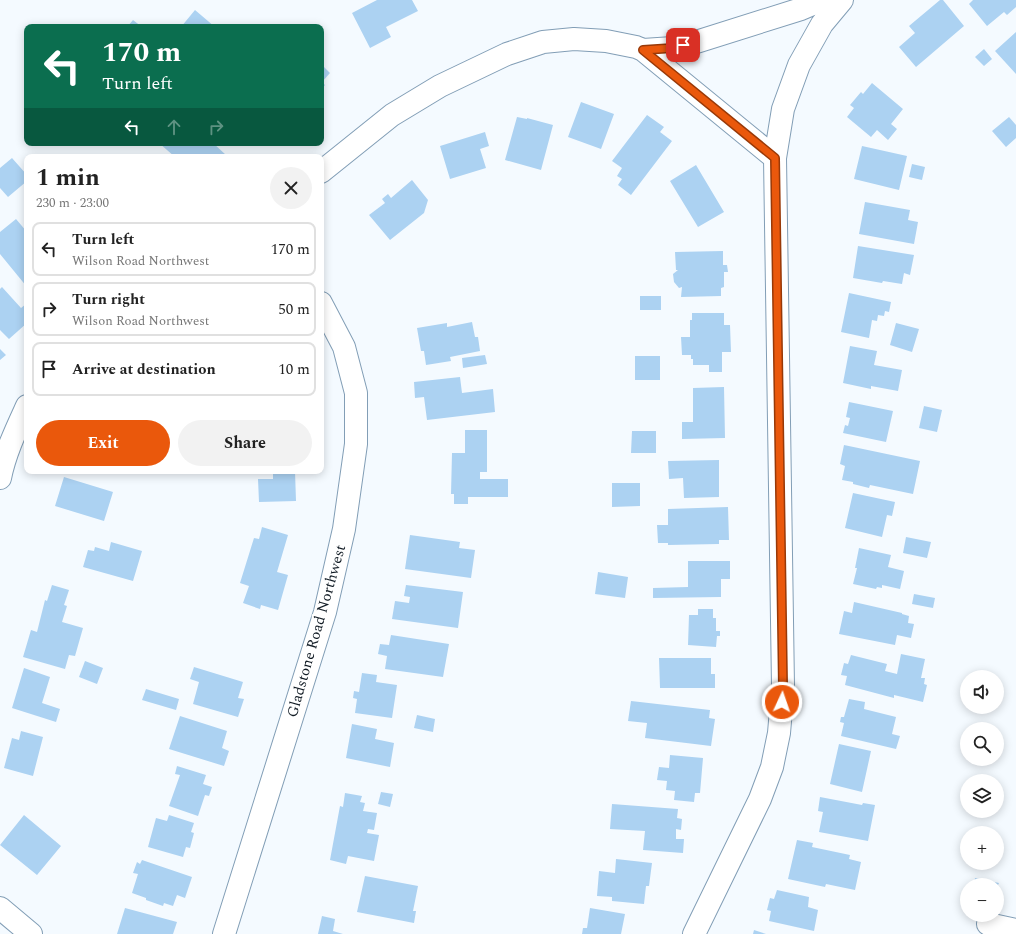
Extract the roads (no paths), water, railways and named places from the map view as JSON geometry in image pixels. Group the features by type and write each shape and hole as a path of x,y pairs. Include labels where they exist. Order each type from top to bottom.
{"street":[{"path":"643,50 673,48 693,43 801,9 822,0"},
{"path":"694,934 760,799 772,767 779,733 783,686 775,158 783,109 799,65 822,24 842,0"},
{"path":"324,170 392,115 440,86 507,54 543,42 574,39 606,41 636,47 643,50 775,158"},
{"name":"Gladstone Road Northwest","path":"224,934 324,612 344,528 356,444 356,392 344,346 324,309"},
{"path":"0,478 14,434 24,412"},
{"path":"0,908 30,934"},
{"path":"988,924 1016,930"}]}
